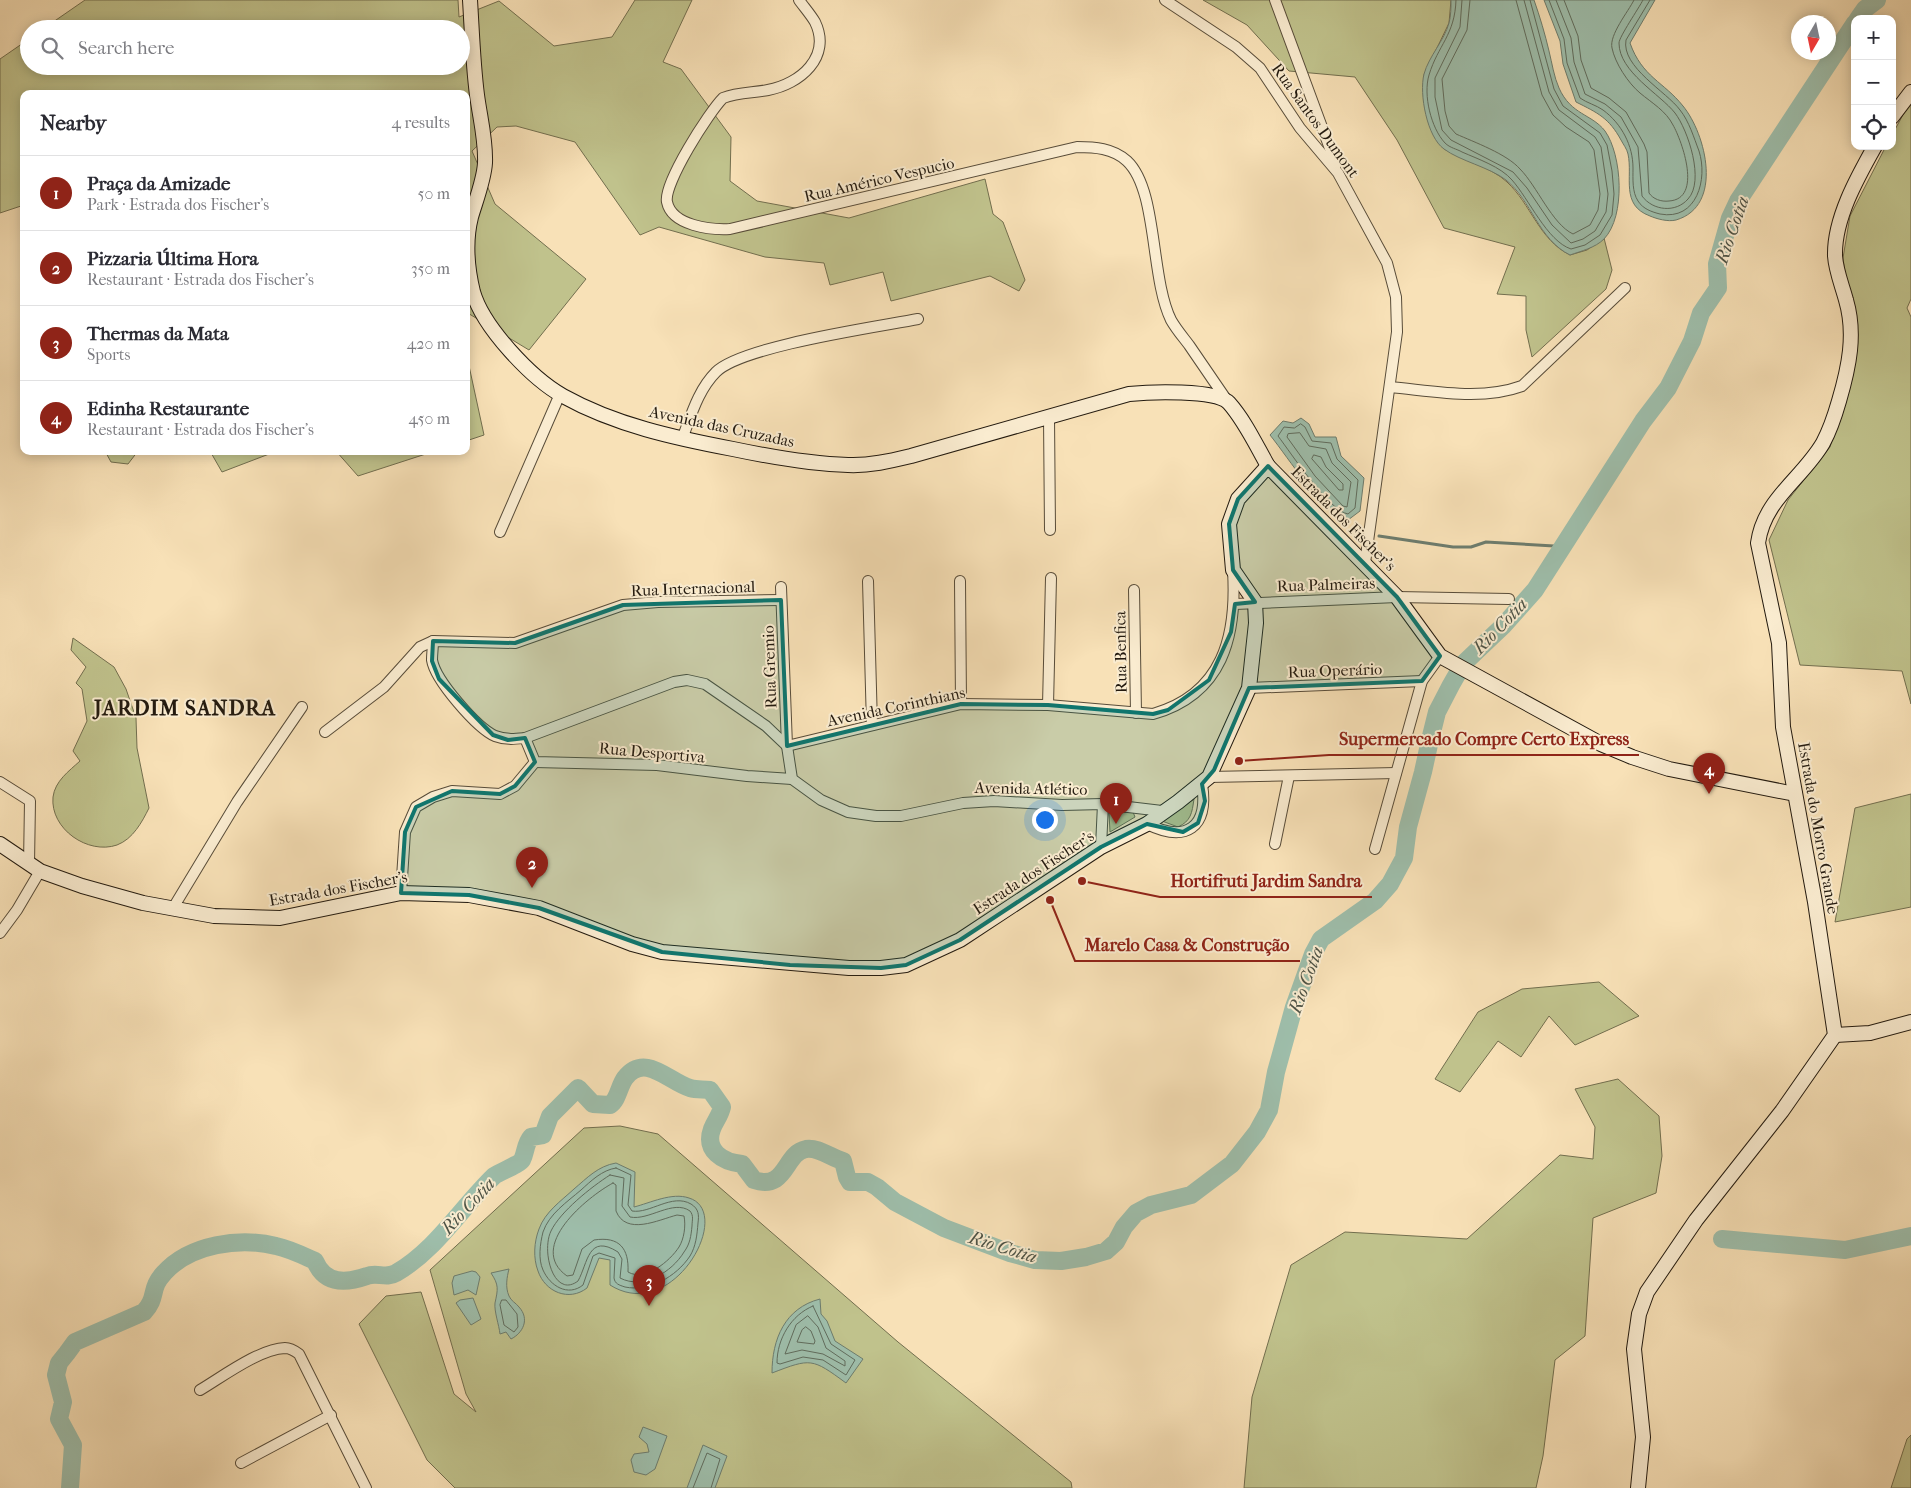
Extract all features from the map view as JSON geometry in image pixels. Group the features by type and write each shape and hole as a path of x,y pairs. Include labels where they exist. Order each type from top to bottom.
{"street":[{"name":"Avenida das Cruzadas","path":"470,0 477,94 485,149 485,165 470,226"},
{"name":"Rua Américo Vespucio","path":"799,0 815,23 819,37 816,60 808,71 782,86 723,98 696,135 671,185 667,197 670,209 689,224 716,230 730,229 1077,147 1097,147 1112,152 1132,166 1145,192 1160,292 1172,321 1228,402"},
{"name":"Rua Santos Dumont","path":"1165,0 1236,47 1260,68 1300,128 1338,173 1387,264 1396,298 1397,332 1365,563"},
{"path":"1275,0 1338,173"},
{"path":"1896,113 1911,92"},
{"name":"Estrada do Morro Grande","path":"1835,1035 1815,902 1783,727 1779,643 1758,543 1760,529 1768,511 1822,444 1832,424 1840,398 1849,361 1852,333 1846,300 1837,271 1836,240 1848,202 1873,150"},
{"name":"Avenida das Cruzadas","path":"470,275 474,294 486,317 507,346 532,372 560,394 603,415 682,439 759,454 849,465 882,463 1129,394 1150,392 1198,394 1228,402"},
{"path":"1390,387 1486,394 1504,392 1522,386 1625,288"},
{"path":"682,439 701,391 717,371 732,362 795,344 918,320"},
{"path":"500,532 560,394"},
{"path":"1228,402 1246,426 1268,466"},
{"path":"1049,417 1050,530"},
{"name":"Estrada dos Fischer's","path":"0,844 34,868 143,904 214,916 280,918 400,893 469,895 539,908 632,944 662,952 790,965 881,968 906,965 960,940 1101,848 1147,824 1206,780 1233,727 1249,688 1256,623 1255,602 1233,570 1229,524 1238,499 1268,466 1397,597 1440,656 1601,744 1632,757 1668,768 1795,794"},
{"name":"Avenida Corinthians","path":"788,746 961,704 1048,705 1153,714 1168,710 1209,680 1222,656 1231,632 1235,604 1233,570"},
{"path":"1048,705 1051,578"},
{"path":"868,581 872,725"},
{"path":"960,581 961,704"},
{"name":"Rua Gremio","path":"781,587 788,746"},
{"name":"Rua Benfica","path":"1134,590 1136,713"},
{"name":"Rua Palmeiras","path":"1235,604 1397,597 1509,599"},
{"name":"Rua Internacional","path":"433,641 515,643 623,605 658,602 781,600"},
{"path":"325,732 384,687 420,647 433,641 432,661 440,679 476,721 493,735 508,740 525,738 674,682 686,680 705,684 766,726 788,746 792,779"},
{"path":"1376,849 1422,681 1440,656"},
{"name":"Rua Operário","path":"1249,688 1422,681"},
{"path":"173,908 238,802 302,707"},
{"path":"400,893 404,832 416,807 433,797 452,791 500,794 515,786 535,762 525,738"},
{"name":"Rua Desportiva","path":"535,762 657,765 747,776 792,779"},
{"path":"1147,824 1172,833 1192,829 1201,817 1205,801 1206,780 1396,773"},
{"path":"1275,844 1275,833 1289,776"},
{"name":"Avenida Atlético","path":"792,779 821,800 848,812 876,816 901,816 963,802 986,801 1062,805 1103,804 1162,811"},
{"path":"0,782 30,801 34,868 17,910 0,933"},
{"path":"1101,848 1103,804"},
{"path":"1638,1488 1643,1437 1634,1348 1639,1314 1647,1292 1696,1220 1802,1084 1835,1035 1870,1033 1911,1022"},
{"path":"200,1390 251,1360 275,1350 287,1348 294,1351 303,1358 366,1488"},
{"path":"242,1463 331,1415"}],"highlighted area":[{"path":"1268,466 1397,597 1440,656 1422,681 1249,688 1214,770 1202,784 1205,801 1198,823 1183,832 1147,824 1101,847 960,940 906,965 881,968 790,965 662,952 539,908 469,895 401,893 405,832 416,807 452,791 500,794 515,786 535,762 525,738 508,740 493,735 439,679 432,661 433,641 515,643 623,605 781,600 787,746 961,704 1048,705 1153,714 1168,710 1209,680 1231,632 1235,604 1255,602 1233,570 1229,524 1238,499"}],"green space":[{"path":"85,0 458,0 459,17 499,1 554,46 612,37 635,0 692,0 663,62 681,69 731,137 730,181 757,201 849,218 985,179 993,214 1003,222 1025,280 1019,291 990,276 891,301 883,272 830,285 824,263 765,257 659,227 640,235 575,142 516,126 497,127 472,151 495,204 586,279 529,350 470,314 470,90 20,90 20,206 0,213 0,59 20,45 20,75 470,75 470,20 56,20"},
{"path":"1203,0 1451,0 1449,23 1424,75 1444,149 1485,168 1507,182 1523,201 1550,240 1570,255 1587,250 1604,238 1612,270 1606,289 1532,357 1526,330 1526,296 1497,294 1515,247 1444,228 1397,140 1355,77 1289,71 1247,25"},
{"path":"1911,100 1911,299 1907,308 1911,317 1911,704 1902,671 1800,665 1769,540 1788,500 1830,447 1856,358 1843,258 1850,216 1884,150 1896,150 1896,128"},
{"path":"470,370 484,435 470,440"},
{"path":"107,455 135,455 128,464 111,462"},
{"path":"212,455 267,455 222,472"},
{"path":"340,455 423,455 358,476"},
{"path":"73,638 114,667 126,689 136,718 137,748 149,808 140,824 128,839 117,845 106,847 83,843 64,829 54,809 54,791 63,777 80,761 73,751 87,721 82,689 76,683 86,667 71,650"},
{"path":"1911,794 1911,907 1835,922 1855,808"},
{"path":"1194,799 1190,816 1182,825 1178,827 1162,821"},
{"path":"1133,812 1135,817 1110,832 1109,813"},
{"path":"1599,982 1639,1016 1575,1045 1549,1016 1521,1057 1498,1041 1460,1092 1435,1079 1478,1012 1522,989"},
{"path":"1618,1079 1659,1116 1662,1156 1656,1193 1593,1218 1585,1336 1555,1360 1543,1456 1536,1488 1244,1488 1252,1397 1291,1265 1345,1232 1467,1239 1560,1155 1593,1159 1595,1127 1575,1089"},
{"path":"620,1126 658,1134 898,1342 1071,1482 1072,1488 455,1488 427,1460 359,1324 386,1296 421,1292 454,1394 476,1412 466,1394 430,1270 584,1128"},
{"path":"1911,1435 1911,1488 1891,1488 1907,1439"}],"water":[{"path":"1451,0 1534,0 1559,88 1569,104 1600,125 1611,142 1615,155 1619,185 1616,216 1611,229 1604,239 1596,245 1570,255 1559,248 1543,230 1515,189 1506,180 1444,149 1433,135 1424,103 1424,74 1449,23"},
{"path":"1544,0 1655,0 1630,43 1647,72 1683,106 1698,134 1704,151 1705,185 1701,200 1691,212 1673,221 1650,216 1635,205 1631,198 1627,150 1607,121 1597,113 1576,102 1563,64 1560,41"},
{"path":"1301,418 1309,424 1315,437 1336,437 1341,456 1364,478 1360,511 1348,520 1337,514 1316,495 1270,435 1283,421 1293,423"},
{"path":"616,1163 635,1172 634,1207 661,1199 682,1196 689,1198 701,1207 705,1223 701,1242 690,1262 675,1279 655,1290 633,1293 610,1285 610,1260 599,1258 587,1288 573,1294 558,1293 541,1278 536,1266 535,1245 537,1234 545,1217 554,1207 588,1177 604,1167"},
{"path":"509,1269 508,1293 524,1316 522,1329 511,1339 506,1332 500,1334 495,1306 497,1287 491,1273"},
{"path":"472,1271 476,1272 480,1277 476,1295 468,1290 454,1295 452,1283 454,1276"},
{"path":"473,1298 481,1319 471,1325 456,1303 460,1300"},
{"path":"820,1299 821,1314 827,1321 835,1341 863,1359 846,1383 826,1369 811,1363 795,1365 772,1373 778,1337 789,1317 808,1303"},
{"path":"643,1427 667,1436 655,1469 646,1475 634,1472 631,1460 634,1454 649,1452 647,1444 639,1437"},
{"path":"703,1445 727,1456 715,1488 687,1488"}],"waterway":[{"name":"Rio Cotia","path":"1861,15 1865,9 1877,0"},
{"name":"Rio Cotia","path":"70,1488 73,1445 59,1419 63,1402 56,1375 59,1363 75,1342 144,1312 151,1302 159,1279 175,1263 201,1249 216,1245 247,1242 262,1243 296,1252 315,1261 319,1269 337,1280 352,1280 371,1275 392,1275 424,1253 494,1176 522,1160 531,1137 543,1135 550,1116 578,1088 593,1104 610,1105 615,1100 625,1078 633,1071 641,1068 657,1071 690,1088 710,1090 722,1107 710,1137 713,1149 722,1158 742,1164 754,1180 765,1182 773,1180 779,1176 799,1152 806,1149 820,1151 843,1161 850,1182 868,1182 895,1202 944,1228 1010,1253 1035,1260 1061,1261 1086,1257 1106,1251 1116,1242 1124,1227 1136,1213 1151,1205 1191,1195 1232,1164 1257,1132 1269,1110 1276,1072 1294,1007 1313,954 1321,939 1375,901 1390,884 1404,858 1408,827 1437,712 1451,685 1463,664 1503,626 1535,590 1643,421 1668,388 1692,341 1701,313 1718,288 1717,264 1730,218 1738,201 1851,29"},
{"path":"1379,536 1453,547 1471,547 1486,542 1554,546 1559,552"},
{"path":"1722,1239 1845,1250 1911,1236"}],"place":[{"name":"Supermercado Compre Certo Express","path":"1239,761"},
{"name":"Edinha Restaurante","path":"1709,794"},
{"name":"Praça da Amizade","path":"1116,824"},
{"name":"Hortifruti Jardim Sandra","path":"1082,881"},
{"name":"Pizzaria Última Hora","path":"532,888"},
{"name":"Marelo Casa & Construção","path":"1050,900"},
{"name":"Thermas da Mata","path":"649,1306"}],"district":[{"name":"JARDIM SANDRA","path":"185,708"}]}
